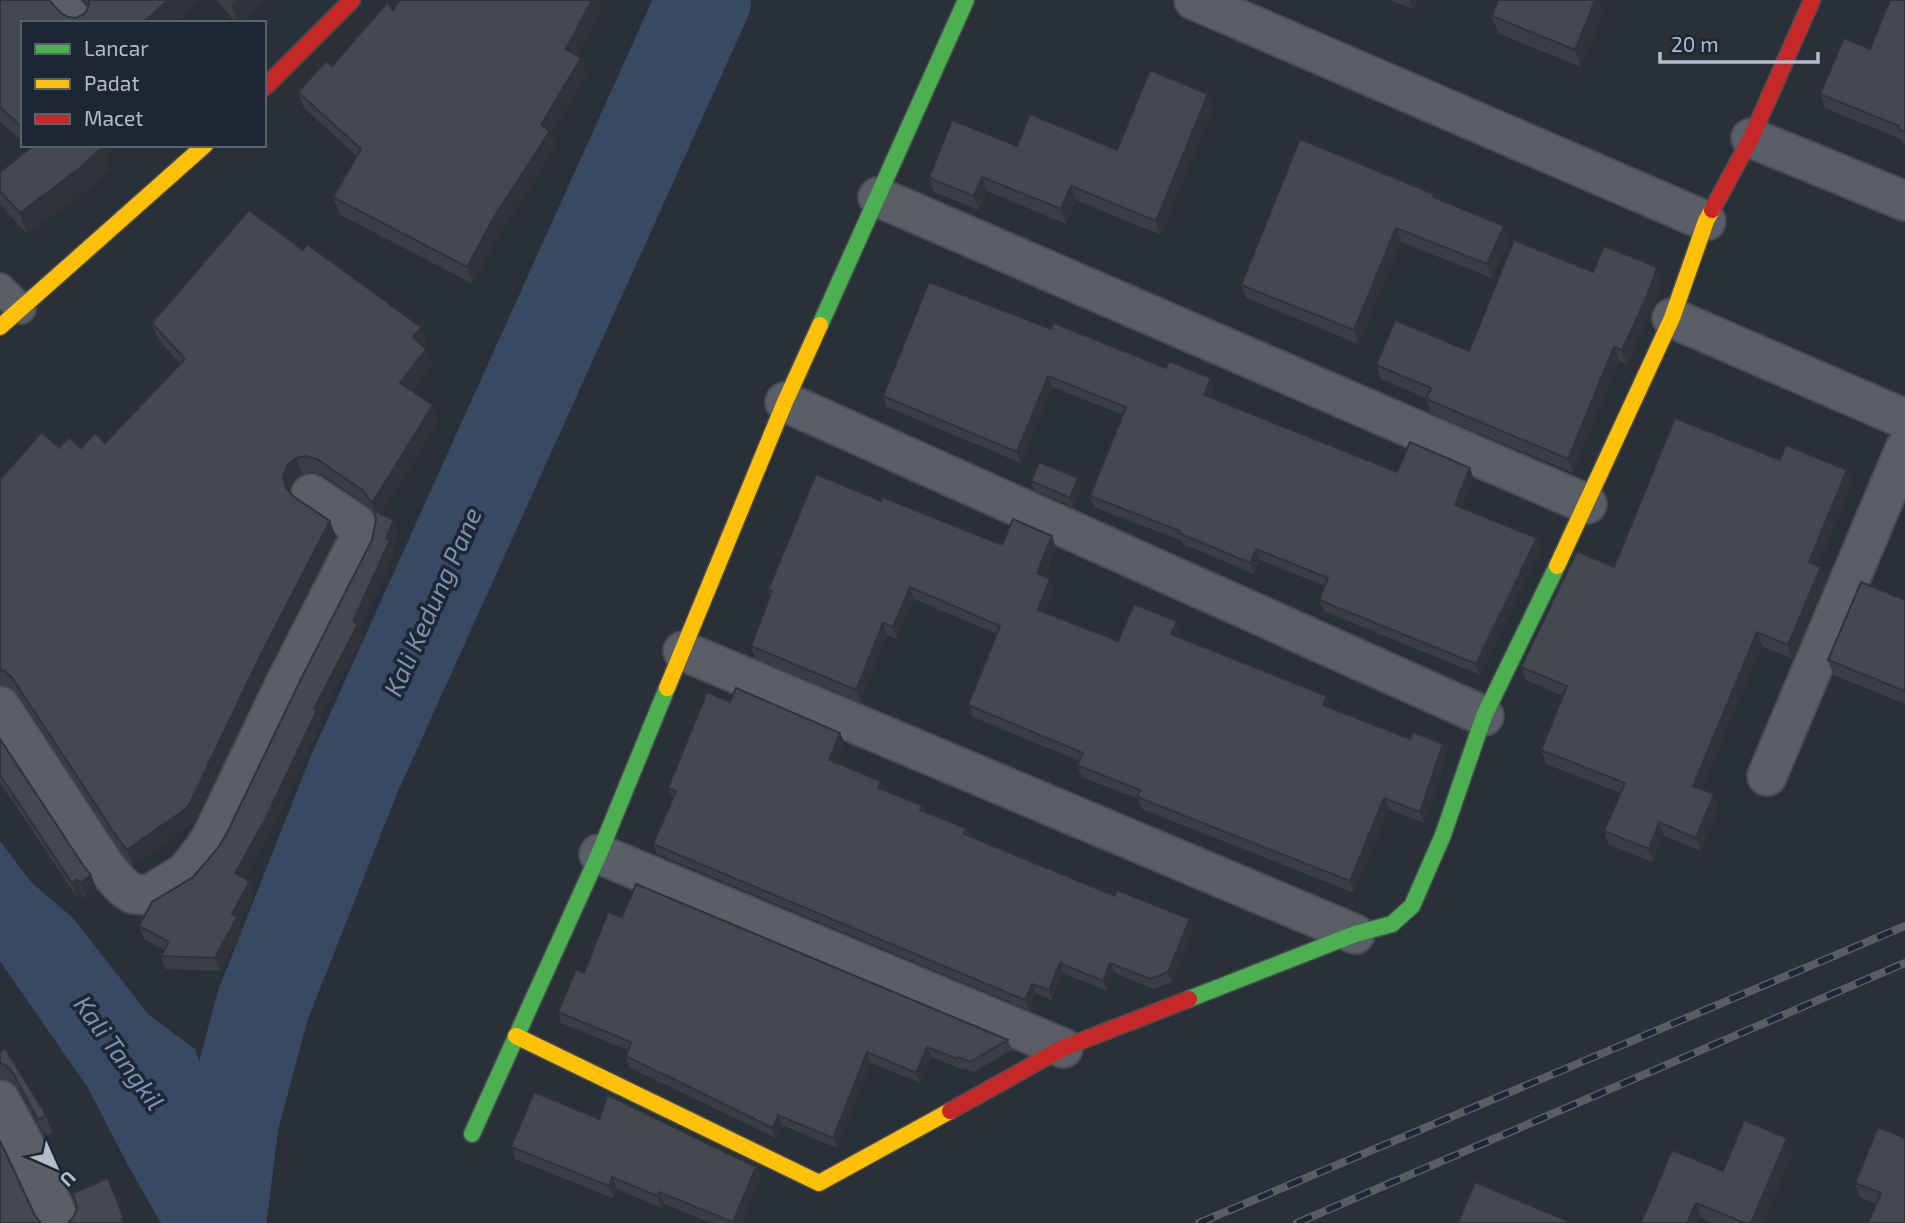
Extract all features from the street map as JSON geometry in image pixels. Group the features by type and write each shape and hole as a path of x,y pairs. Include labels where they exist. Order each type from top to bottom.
{"main road":[{"path":"266,86 352,0"},
{"path":"472,1134 599,854 785,402 966,0"},
{"path":"516,1036 819,1183 1063,1048 1355,934 1392,924 1412,906 1443,835 1484,716 1587,504 1672,318 1706,221 1751,138 1812,0"},
{"path":"11,318 198,147"}],"street":[{"path":"1194,0 1706,221"},
{"path":"1751,138 1905,201"},
{"path":"878,197 1587,504"},
{"path":"1672,318 1905,419"},
{"path":"785,402 1484,716"},
{"path":"1767,776 1905,449"},
{"path":"0,706 107,869 123,887 137,895 149,895 186,873 212,836 356,543 359,530 356,524 311,494"},
{"path":"683,651 1355,934"},
{"path":"599,854 1063,1048"},
{"path":"0,1100 61,1223"}],"lane":[{"path":"60,0 79,21"},
{"path":"0,288 11,318"}],"water":[{"name":"Kali Tangkil","path":"0,841 31,882 73,918 149,1015 195,1049 244,1182 242,1223 161,1223 88,1088 0,961"}],"building":[{"path":"0,0 49,0 61,13 76,18 84,14 89,0 168,0 145,21 21,21 21,126 0,107"},
{"path":"400,0 592,0 566,49 581,58 541,125 550,131 494,217 467,267 333,197 361,149 298,92 326,61 332,66 387,3 393,10"},
{"path":"1498,0 1595,0 1575,50 1492,16"},
{"path":"1890,0 1905,0 1905,132 1898,129 1899,126 1820,94 1844,38 1870,49"},
{"path":"1150,70 1208,94 1156,221 1071,186 1061,209 982,177 974,196 929,178 952,120 1017,146 1030,114 1117,150"},
{"path":"1300,139 1504,226 1487,264 1396,228 1354,330 1241,285"},
{"path":"31,147 101,148 81,167 20,213 0,191 0,172"},
{"path":"249,210 303,250 307,244 421,327 413,337 426,349 400,383 433,405 372,503 362,490 317,459 306,456 296,458 287,466 283,477 286,488 293,496 330,521 260,656 188,807 127,850 12,678 0,670 0,479 42,432 59,448 69,437 81,448 95,433 105,443 185,359 152,323"},
{"path":"1514,240 1593,272 1604,246 1657,267 1622,350 1614,347 1568,459 1426,399 1431,388 1376,365 1395,320 1469,351"},
{"path":"929,282 1051,329 1054,323 1166,368 1169,361 1211,378 1204,395 1397,472 1410,442 1470,468 1455,505 1537,538 1476,664 1319,600 1328,578 1256,549 1250,563 1179,533 1180,531 1090,496 1126,407 1048,376 1017,452 883,396"},
{"path":"1675,418 1780,460 1786,445 1847,470 1809,562 1821,567 1788,645 1757,632 1693,786 1714,794 1696,838 1659,822 1649,849 1604,831 1625,783 1541,750 1567,686 1521,667 1577,551 1614,567"},
{"path":"1039,462 1078,478 1070,498 1031,481"},
{"path":"816,474 1002,545 1013,519 1052,536 1037,573 1050,579 1038,610 1118,641 1134,604 1177,621 1171,634 1327,696 1323,705 1410,739 1413,732 1443,744 1420,812 1384,798 1350,881 1137,797 1140,790 1077,765 1083,753 968,705 1000,626 910,587 893,627 883,623 856,690 751,646 772,591 768,590"},
{"path":"375,511 394,520 386,538 390,540 353,621 358,624 314,709 317,710 265,820 235,873 250,881 232,914 237,917 215,958 161,956 169,942 139,926 152,902 193,877 227,833 372,540"},
{"path":"1861,582 1905,600 1905,691 1828,660"},
{"path":"736,688 840,733 829,760 881,781 878,788 922,805 920,810 966,828 964,834 1115,896 1117,890 1190,919 1168,972 1150,979 1110,963 1103,981 1060,963 1049,990 1032,984 1025,1000 653,844 676,791 668,788 707,692 730,702"},
{"path":"0,739 91,875 80,883 77,879 72,883 0,775"},
{"path":"636,884 1008,1040 970,1062 927,1047 916,1073 867,1052 833,1138 778,1115 773,1128 626,1056 631,1042 558,1012 576,969 584,973 608,912 622,917"},
{"path":"5,1048 46,1115 38,1120 13,1073 0,1063 0,1052"},
{"path":"534,1092 599,1119 608,1095 756,1167 733,1222 659,1192 657,1196 612,1177 609,1186 511,1147"},
{"path":"1744,1120 1787,1138 1751,1223 1696,1203 1687,1223 1641,1223 1672,1150 1723,1171"},
{"path":"1878,1127 1905,1138 1905,1223 1868,1223 1881,1193 1855,1183"},
{"path":"0,1141 35,1216 41,1223 0,1223"},
{"path":"108,1178 124,1223 68,1223 77,1209 73,1193"},
{"path":"1475,1182 1572,1223 1458,1223"}],"waterway":[{"name":"Kali Kedung Pane","path":"219,1223 232,1120 263,1005 353,777 704,0"}],"railway":[{"path":"1199,1223 1905,926"},
{"path":"1297,1223 1905,963"}],"traffic: fast":[{"path":"820,325 966,0"},
{"path":"1189,999 1355,934 1392,924 1412,906 1443,835 1484,716 1557,566"},
{"path":"472,1134 599,854 667,688"}],"traffic: slow":[{"path":"0,327 203,147"},
{"path":"1557,566 1672,318 1712,210"},
{"path":"667,688 785,402 820,325"},
{"path":"516,1036 819,1183 950,1111"}],"traffic: jam":[{"path":"266,86 352,0"},
{"path":"1712,210 1751,138 1812,0"},
{"path":"950,1111 1063,1048 1189,999"}]}
